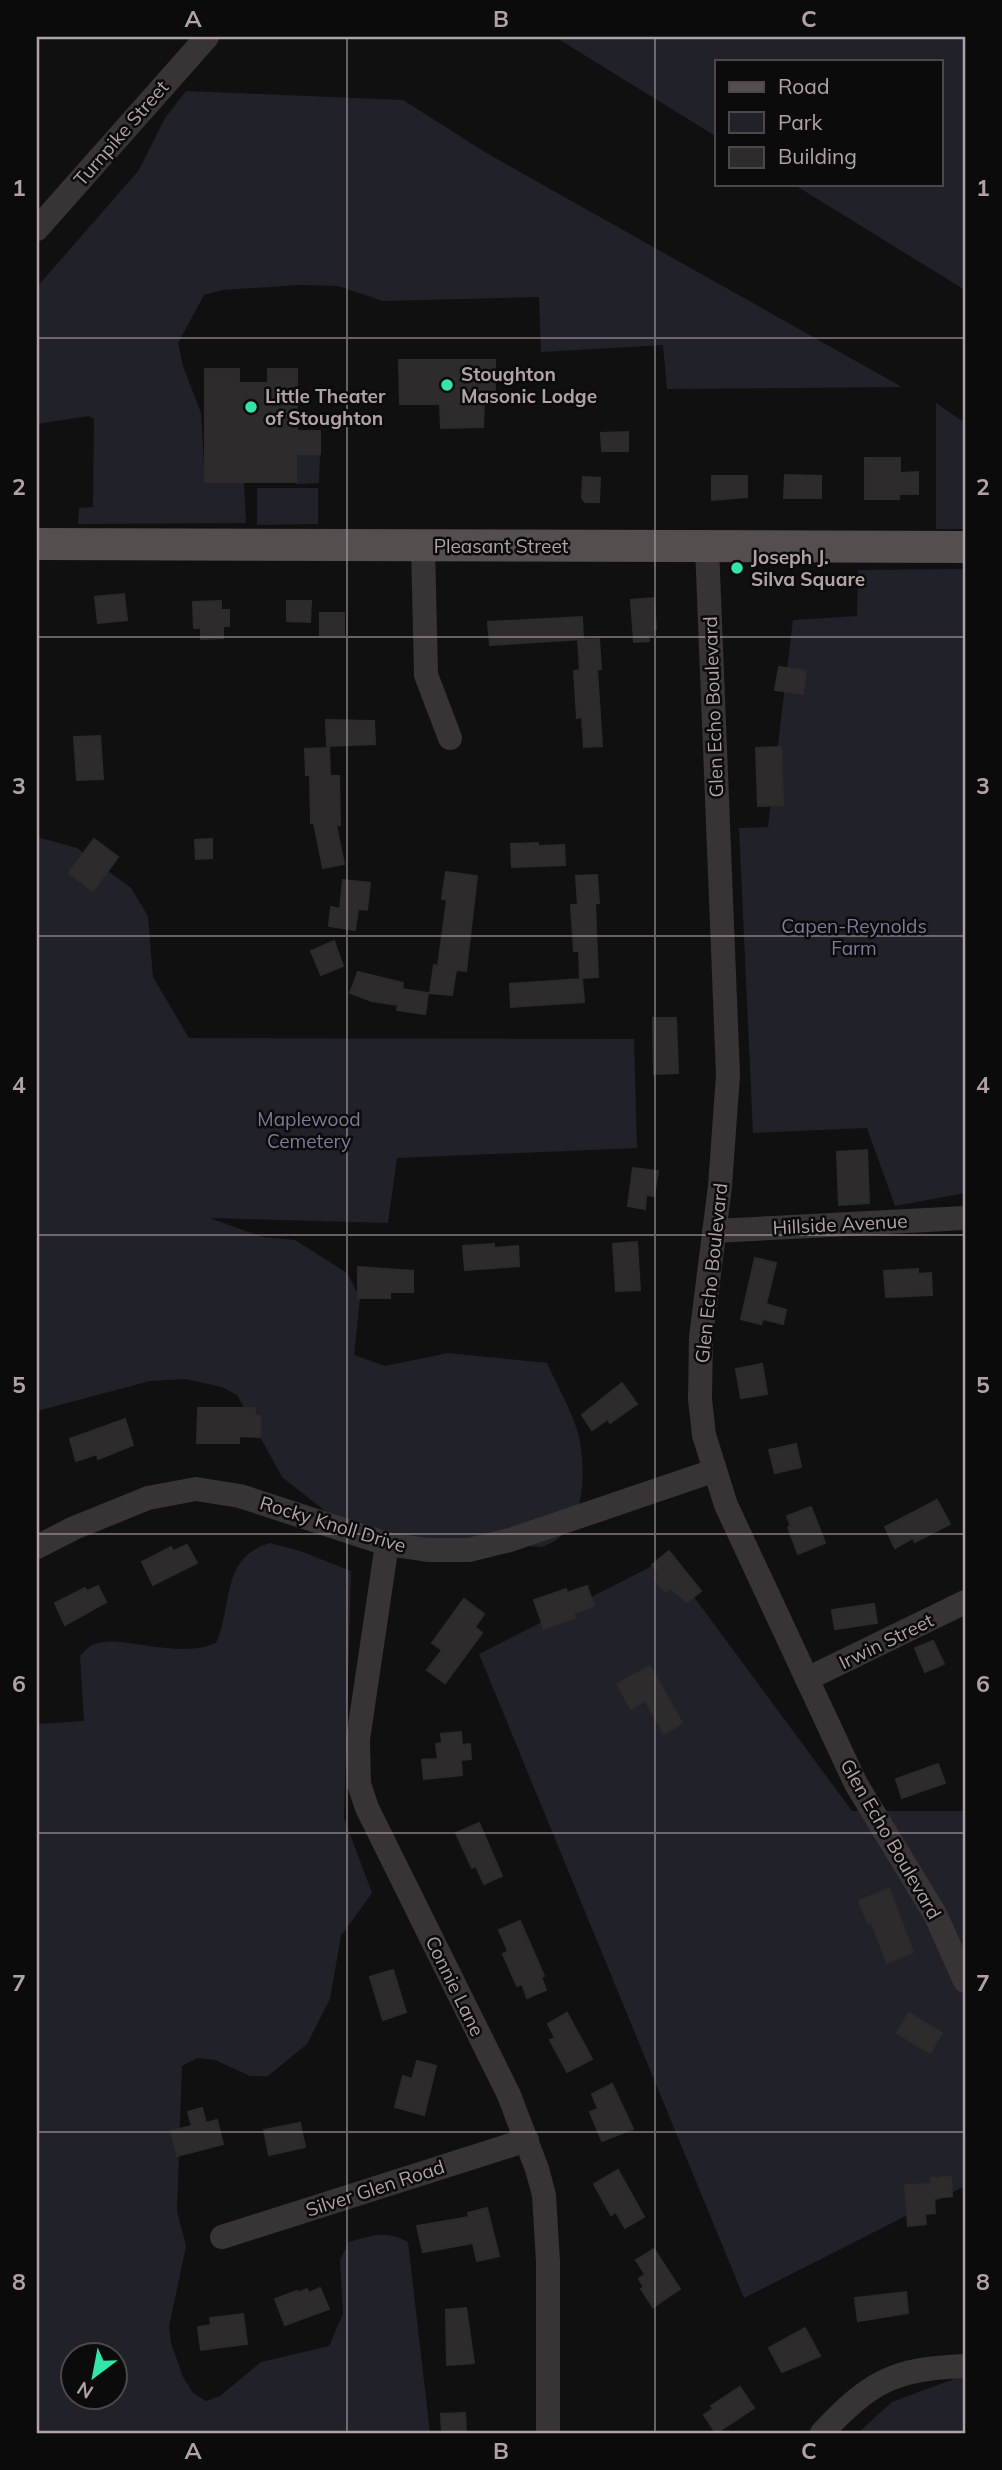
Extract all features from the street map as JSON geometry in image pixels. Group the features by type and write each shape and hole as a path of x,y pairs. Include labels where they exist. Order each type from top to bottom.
{"main road":[{"name":"Pleasant Street","path":"37,544 965,547"}],"street":[{"name":"Turnpike Street","path":"37,229 206,37"},
{"path":"424,546 426,675 450,738"},
{"name":"Glen Echo Boulevard","path":"707,547 728,1048 724,1141 700,1365 704,1435 713,1471 856,1784 934,1914 965,1981"},
{"name":"Hillside Avenue","path":"714,1231 965,1218"},
{"name":"Rocky Knoll Drive","path":"37,1547 74,1528 148,1497 196,1489 240,1496 387,1544 448,1552 489,1547 713,1471"},
{"name":"Connie Lane","path":"387,1544 358,1739 359,1784 367,1808 509,2095 527,2140 544,2195 548,2433"},
{"name":"Irwin Street","path":"807,1679 965,1602"},
{"name":"Silver Glen Road","path":"222,2237 527,2140"},
{"path":"822,2433 857,2398 887,2378 936,2367 965,2366"}],"green space":[{"path":"555,37 965,37 965,290 796,186 942,186 942,60 715,60 715,136"},
{"path":"186,91 403,100 488,154 902,387 667,389 663,345 541,352 539,297 383,301 338,286 299,285 223,290 204,295 178,343 183,366 201,413 205,482 244,482 246,523 78,524 79,508 93,507 94,419 89,416 37,424 37,287 139,170 165,118"},
{"path":"936,403 965,423 965,529 936,529"},
{"path":"296,454 320,454 319,483 296,484"},
{"path":"257,488 318,488 318,524 257,525"},
{"name":"Capen-Reynolds Farm","path":"965,569 965,1193 895,1206 867,1128 753,1133 739,828 768,827 793,620 857,616 858,570"},
{"name":"Maplewood Cemetery","path":"37,837 77,848 131,888 148,916 153,977 189,1038 634,1039 637,1148 397,1158 388,1223 210,1218 262,1237 295,1240 347,1273 360,1298 354,1355 385,1366 448,1353 547,1363 576,1428 583,1469 580,1502 567,1530 556,1540 541,1547 353,1533 282,1477 237,1395 222,1387 186,1379 150,1381 37,1411"},
{"path":"270,1543 300,1551 351,1571 344,1818 372,1893 341,1936 330,1999 307,2044 268,2076 250,2076 215,2060 197,2058 182,2066 177,2211 186,2246 169,2327 171,2343 183,2377 193,2393 206,2401 220,2396 261,2362 329,2346 343,2314 340,2260 349,2242 379,2235 400,2238 408,2242 430,2433 37,2433 37,1724 84,1721 80,1656 92,1645 117,1642 183,1649 216,1643 235,1571 243,1559 254,1550"},
{"path":"666,1559 852,1811 965,1811 965,2186 744,2298 479,1654"},
{"path":"965,2375 965,2433 858,2433 892,2402"}],"building":[{"name":"Stoughton Masonic Lodge","path":"399,360 495,360 495,404 484,404 483,427 441,428 440,404 400,404"},
{"name":"Little Theater of Stoughton","path":"205,369 239,369 239,383 268,383 268,369 297,369 297,431 320,431 320,454 296,454 296,482 205,482"},
{"path":"628,432 628,451 602,451 601,433"},
{"path":"865,458 900,458 900,473 918,472 918,494 899,494 899,499 865,499"},
{"path":"785,475 821,476 821,498 784,498"},
{"path":"712,476 747,476 747,497 712,500"},
{"path":"583,477 600,478 599,502 585,502 582,498"},
{"path":"124,594 127,620 98,623 95,597"},
{"path":"654,598 656,629 653,629 653,635 648,635 649,641 634,642 631,600"},
{"path":"221,601 221,610 229,610 229,626 223,626 223,638 201,639 201,628 194,628 193,602"},
{"path":"287,601 311,601 310,622 287,621"},
{"path":"320,613 344,613 344,635 320,635"},
{"path":"582,617 583,639 490,645 488,622"},
{"path":"599,639 601,669 597,670 602,746 584,747 582,717 577,718 574,671 580,670 578,640"},
{"path":"779,667 806,671 803,694 775,690"},
{"path":"326,720 374,721 375,744 327,746"},
{"path":"100,736 103,779 77,780 74,737"},
{"path":"781,747 783,805 758,806 756,748"},
{"path":"329,748 330,776 339,776 340,825 336,825 344,864 323,868 314,823 311,823 310,775 306,775 305,749"},
{"path":"94,839 118,857 93,891 69,873"},
{"path":"212,839 212,858 196,859 195,840"},
{"path":"538,843 538,846 564,845 565,865 512,867 511,844"},
{"path":"446,872 477,876 466,971 456,970 452,995 430,993 434,965 438,966 447,900 442,899"},
{"path":"597,875 599,903 595,903 598,977 580,978 579,951 574,951 571,905 578,905 576,876"},
{"path":"343,880 370,883 367,910 358,909 355,930 329,926 331,907 340,909"},
{"path":"334,941 343,966 321,975 311,951"},
{"path":"358,972 403,983 402,989 428,993 425,1014 397,1010 398,1005 372,1001 350,993"},
{"path":"582,979 584,1002 511,1007 510,984"},
{"path":"653,1018 676,1018 678,1073 654,1074"},
{"path":"867,1150 869,1203 839,1205 837,1152"},
{"path":"633,1168 658,1171 654,1196 646,1195 645,1209 628,1206"},
{"path":"637,1242 640,1290 616,1291 613,1244"},
{"path":"494,1244 494,1248 518,1246 519,1266 465,1270 463,1246"},
{"path":"755,1258 776,1263 766,1304 786,1310 783,1324 763,1319 761,1324 741,1319"},
{"path":"358,1267 413,1271 413,1292 390,1292 390,1298 358,1298"},
{"path":"918,1269 918,1274 931,1273 932,1295 886,1297 884,1271"},
{"path":"762,1364 767,1394 741,1398 736,1369"},
{"path":"622,1383 637,1404 610,1423 608,1419 592,1430 582,1415"},
{"path":"198,1408 255,1408 255,1416 260,1416 260,1437 239,1436 239,1443 197,1443"},
{"path":"125,1419 133,1445 98,1459 97,1454 76,1461 70,1439"},
{"path":"796,1444 801,1467 775,1473 769,1450"},
{"path":"937,1500 950,1524 915,1542 913,1538 895,1548 885,1527"},
{"path":"811,1507 825,1543 798,1554 787,1516"},
{"path":"187,1545 197,1563 153,1585 142,1562 171,1547 173,1551"},
{"path":"669,1551 701,1591 687,1602 670,1588 665,1592 654,1578 659,1574 652,1565"},
{"path":"98,1586 106,1602 65,1625 55,1603 85,1588 87,1591"},
{"path":"587,1586 594,1606 574,1613 575,1618 544,1629 534,1600 566,1589 567,1593"},
{"path":"464,1599 484,1614 475,1627 482,1633 445,1683 427,1670 442,1650 432,1643"},
{"path":"874,1604 877,1623 835,1629 832,1610"},
{"path":"933,1641 944,1664 925,1672 915,1648"},
{"path":"650,1666 682,1723 664,1734 645,1700 631,1709 617,1684"},
{"path":"461,1732 462,1745 470,1744 471,1759 461,1760 462,1775 424,1779 422,1760 438,1759 436,1744 442,1743 441,1734"},
{"path":"938,1764 945,1783 902,1798 896,1779"},
{"path":"479,1823 502,1876 484,1884 476,1866 472,1868 456,1833"},
{"path":"889,1888 913,1952 887,1963 871,1921 868,1923 859,1901"},
{"path":"520,1921 544,1976 541,1977 546,1990 527,1998 522,1984 517,1986 503,1954 508,1951 499,1930"},
{"path":"393,1970 406,2012 383,2020 370,1977"},
{"path":"567,2013 592,2059 567,2072 550,2040 555,2038 548,2024"},
{"path":"909,2013 942,2033 930,2053 897,2033"},
{"path":"417,2061 436,2066 424,2115 395,2107 403,2076 412,2079"},
{"path":"612,2084 633,2129 602,2141 590,2112 598,2109 592,2094"},
{"path":"202,2108 206,2123 217,2120 223,2144 177,2156 171,2131 192,2126 188,2112"},
{"path":"300,2123 305,2147 269,2155 264,2130"},
{"path":"618,2170 644,2217 625,2228 616,2212 611,2215 594,2184"},
{"path":"951,2177 952,2196 934,2198 935,2213 925,2214 926,2224 908,2226 905,2185 932,2184 931,2178"},
{"path":"487,2208 499,2256 477,2261 473,2243 423,2252 417,2226 469,2217 468,2213"},
{"path":"654,2249 680,2289 653,2307 641,2289 644,2287 639,2279 645,2274 636,2260"},
{"path":"320,2288 329,2309 285,2325 275,2299 297,2291 307,2289 309,2293"},
{"path":"906,2292 908,2313 858,2321 855,2298"},
{"path":"466,2308 474,2363 447,2365 446,2310"},
{"path":"243,2314 247,2344 201,2350 198,2327 211,2325 210,2318"},
{"path":"805,2328 820,2356 782,2372 769,2348"},
{"path":"740,2387 754,2408 716,2433 704,2415 713,2409 711,2406"},
{"path":"465,2413 466,2433 442,2433 441,2414"}],"place":[{"name":"Stoughton Masonic Lodge","path":"447,385"},
{"name":"Little Theater of Stoughton","path":"251,407"},
{"name":"Joseph J. Silva Square","path":"737,568"}]}
